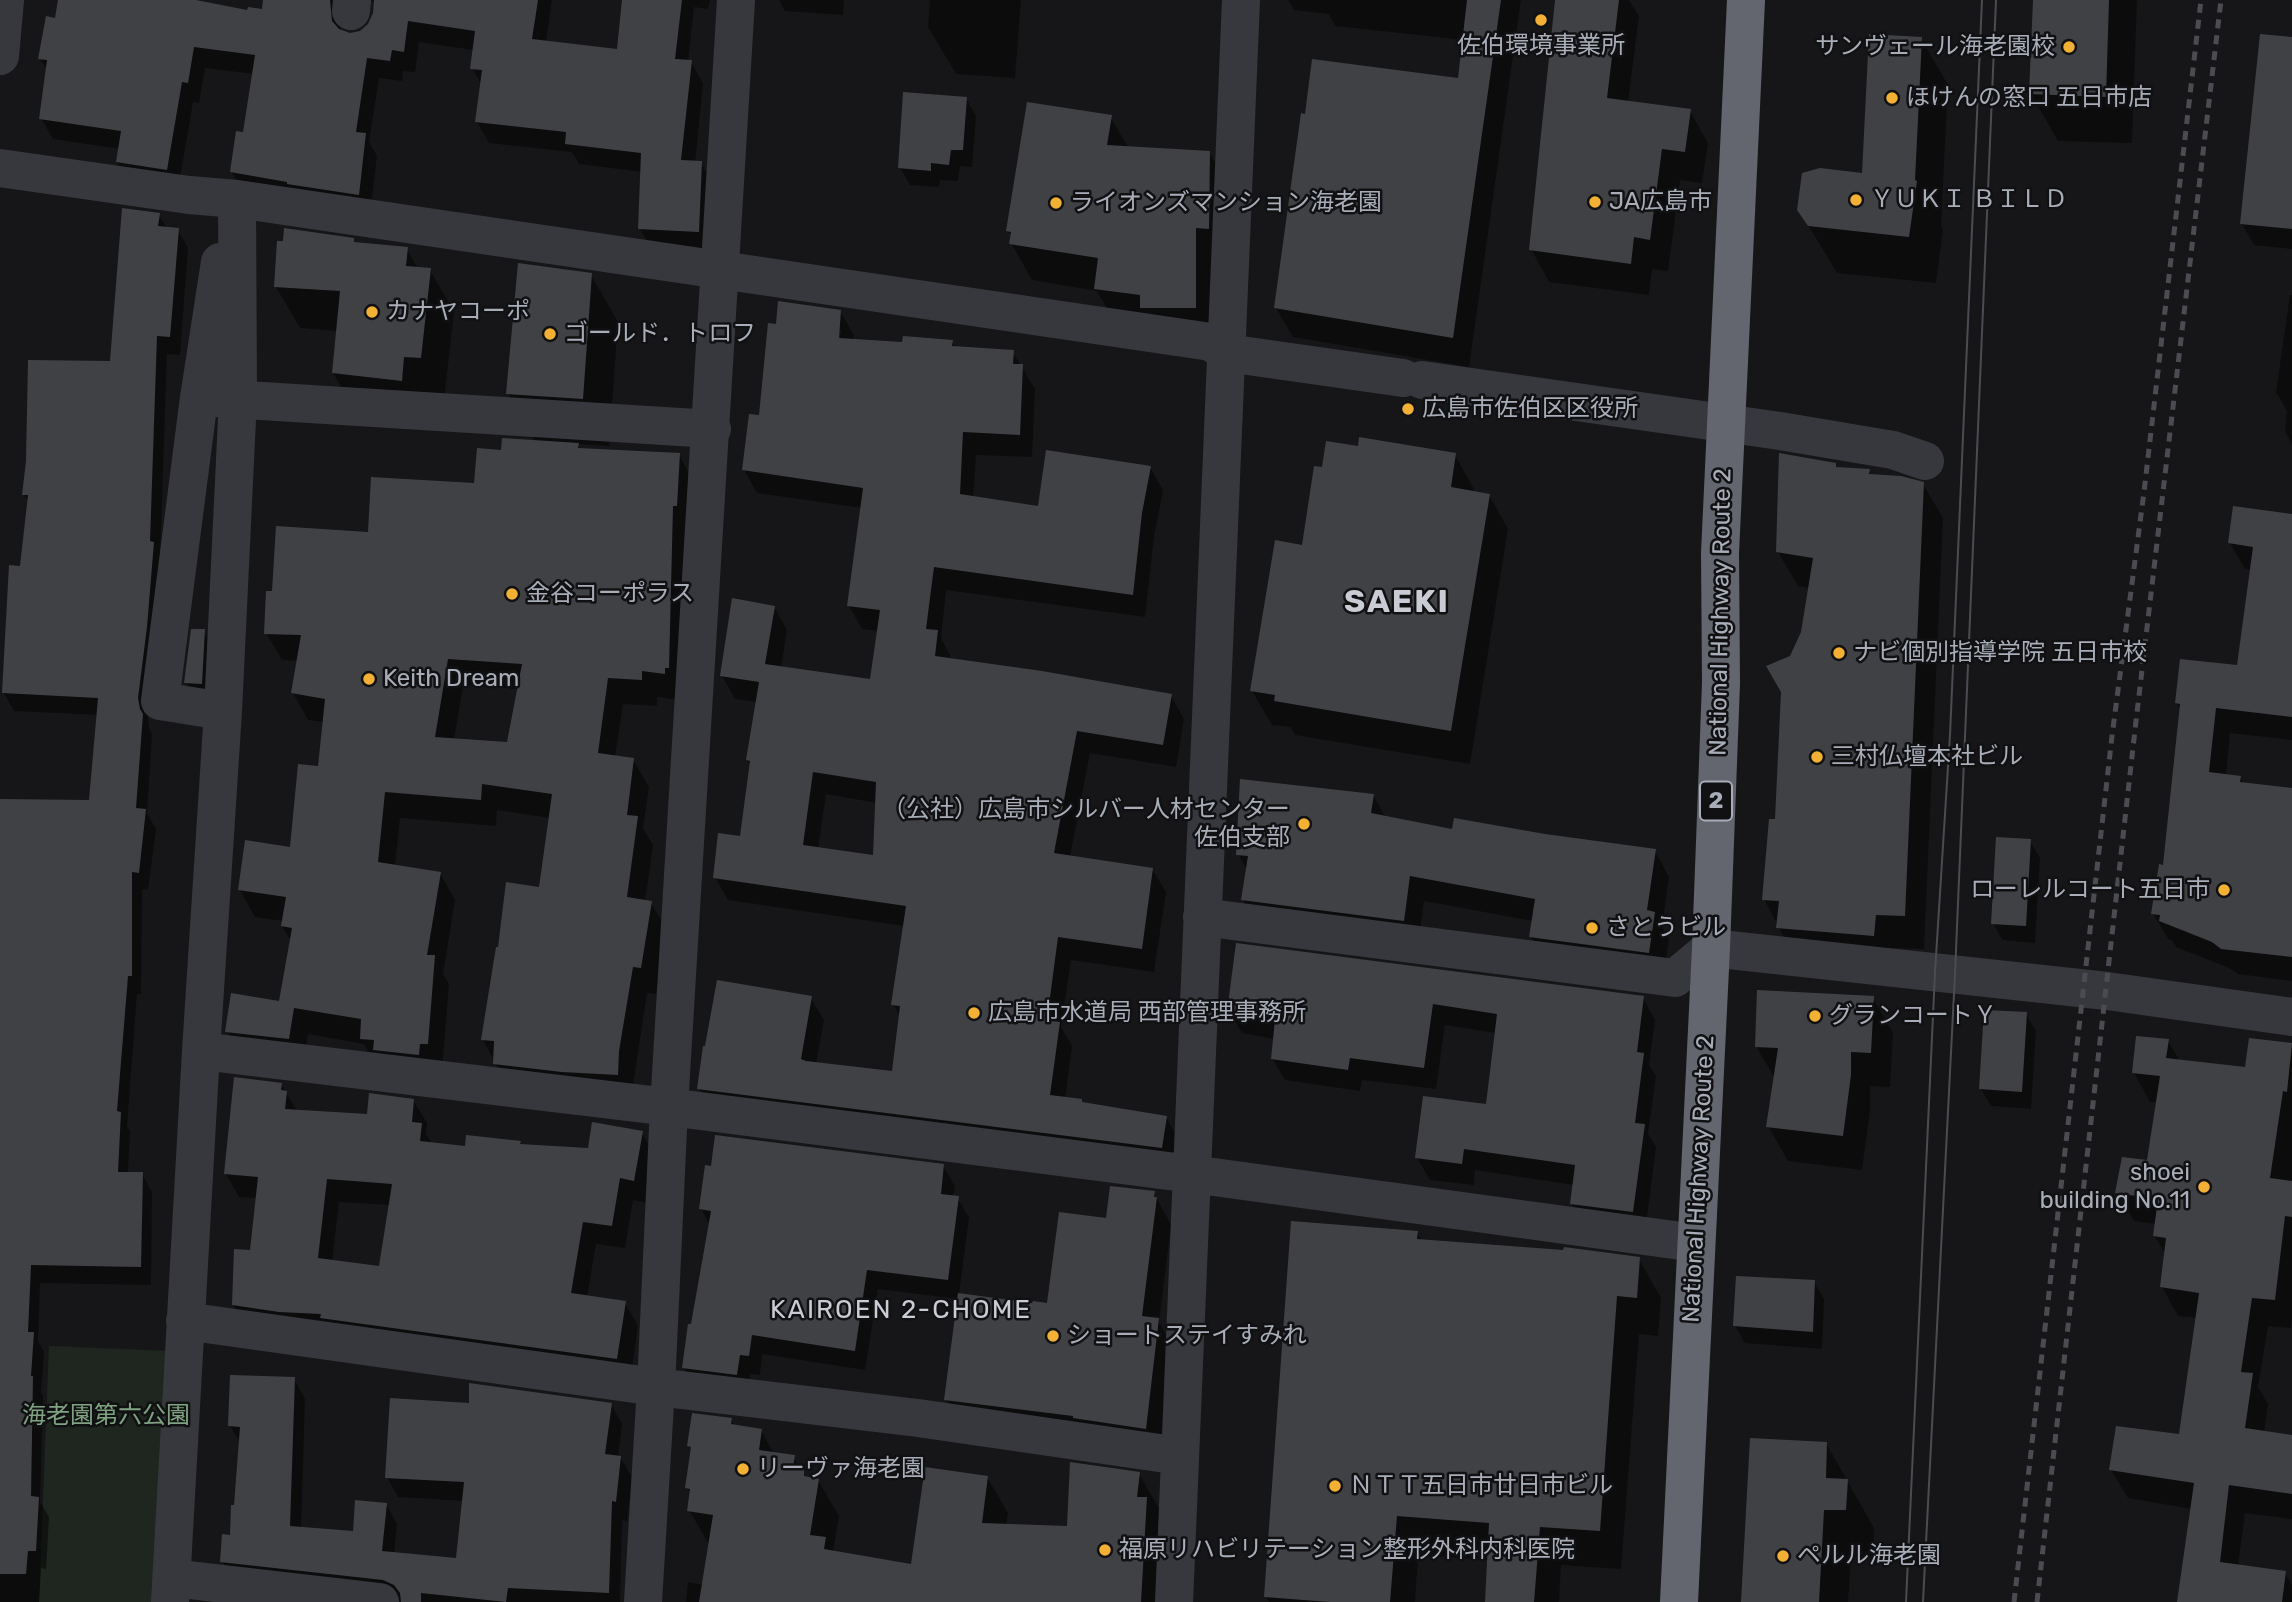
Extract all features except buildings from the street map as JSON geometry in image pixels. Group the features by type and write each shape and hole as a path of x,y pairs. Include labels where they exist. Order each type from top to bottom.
{"highway":[{"name":"National Highway Route 2","path":"1679,1602 1711,948 1720,683 1720,553 1746,0"}],"street":[{"path":"0,56 5,0"},
{"path":"643,1602 669,1107 736,0"},
{"path":"1174,1602 1241,0"},
{"path":"0,168 189,195 237,199 1211,342 1227,353 1893,450 1925,461"},
{"path":"223,711 160,701 216,274 237,199"},
{"path":"237,199 239,398 171,1590 380,1602"},
{"path":"199,398 239,398 712,429"},
{"path":"1202,917 1675,978 1711,948 2107,991 2292,1017"},
{"path":"201,1051 1192,1174 1696,1243"},
{"path":"185,1321 656,1387 918,1418 1180,1456"}],"green space":[{"name":"海老園第六公園","path":"49,1346 169,1351 156,1602 39,1602"}],"tram line":[{"path":"1906,1602 1935,972 1950,735 1982,0"},
{"path":"1923,1602 1955,974 1996,0"}],"railway":[{"path":"2014,1602 2112,736 2144,492 2201,0"},
{"path":"2037,1602 2136,721 2221,0"}],"place":[{"name":"佐伯環境事業所","path":"1541,20"},
{"name":"サンヴェール海老園校","path":"2069,47"},
{"name":"ほけんの窓口 五日市店","path":"1892,98"},
{"name":"ＹＵＫＩ ＢＩＬＤ","path":"1856,200"},
{"name":"JA広島市","path":"1595,202"},
{"name":"ライオンズマンション海老園","path":"1056,203"},
{"name":"カナヤコーポ","path":"372,312"},
{"name":"ゴールド．トロフ","path":"550,334"},
{"name":"広島市佐伯区区役所","path":"1408,409"},
{"name":"金谷コーポラス","path":"512,594"},
{"name":"ナビ個別指導学院 五日市校","path":"1839,653"},
{"name":"Keith Dream","path":"369,679"},
{"name":"三村仏壇本社ビル","path":"1817,757"},
{"name":"（公社）広島市シルバー人材センター 佐伯支部","path":"1304,824"},
{"name":"ローレルコート五日市","path":"2224,890"},
{"name":"さとうビル","path":"1592,928"},
{"name":"広島市水道局 西部管理事務所","path":"974,1013"},
{"name":"グランコートＹ","path":"1815,1016"},
{"name":"shoei building No.11","path":"2204,1187"},
{"name":"ショートステイすみれ","path":"1053,1336"},
{"name":"リーヴァ海老園","path":"743,1469"},
{"name":"ＮＴＴ五日市廿日市ビル","path":"1335,1486"},
{"name":"福原リハビリテーション整形外科内科医院","path":"1105,1550"},
{"name":"ペルル海老園","path":"1783,1556"}],"district":[{"name":"SAEKI","path":"1397,603"},
{"name":"KAIROEN 2-CHOME","path":"901,1310"}]}
